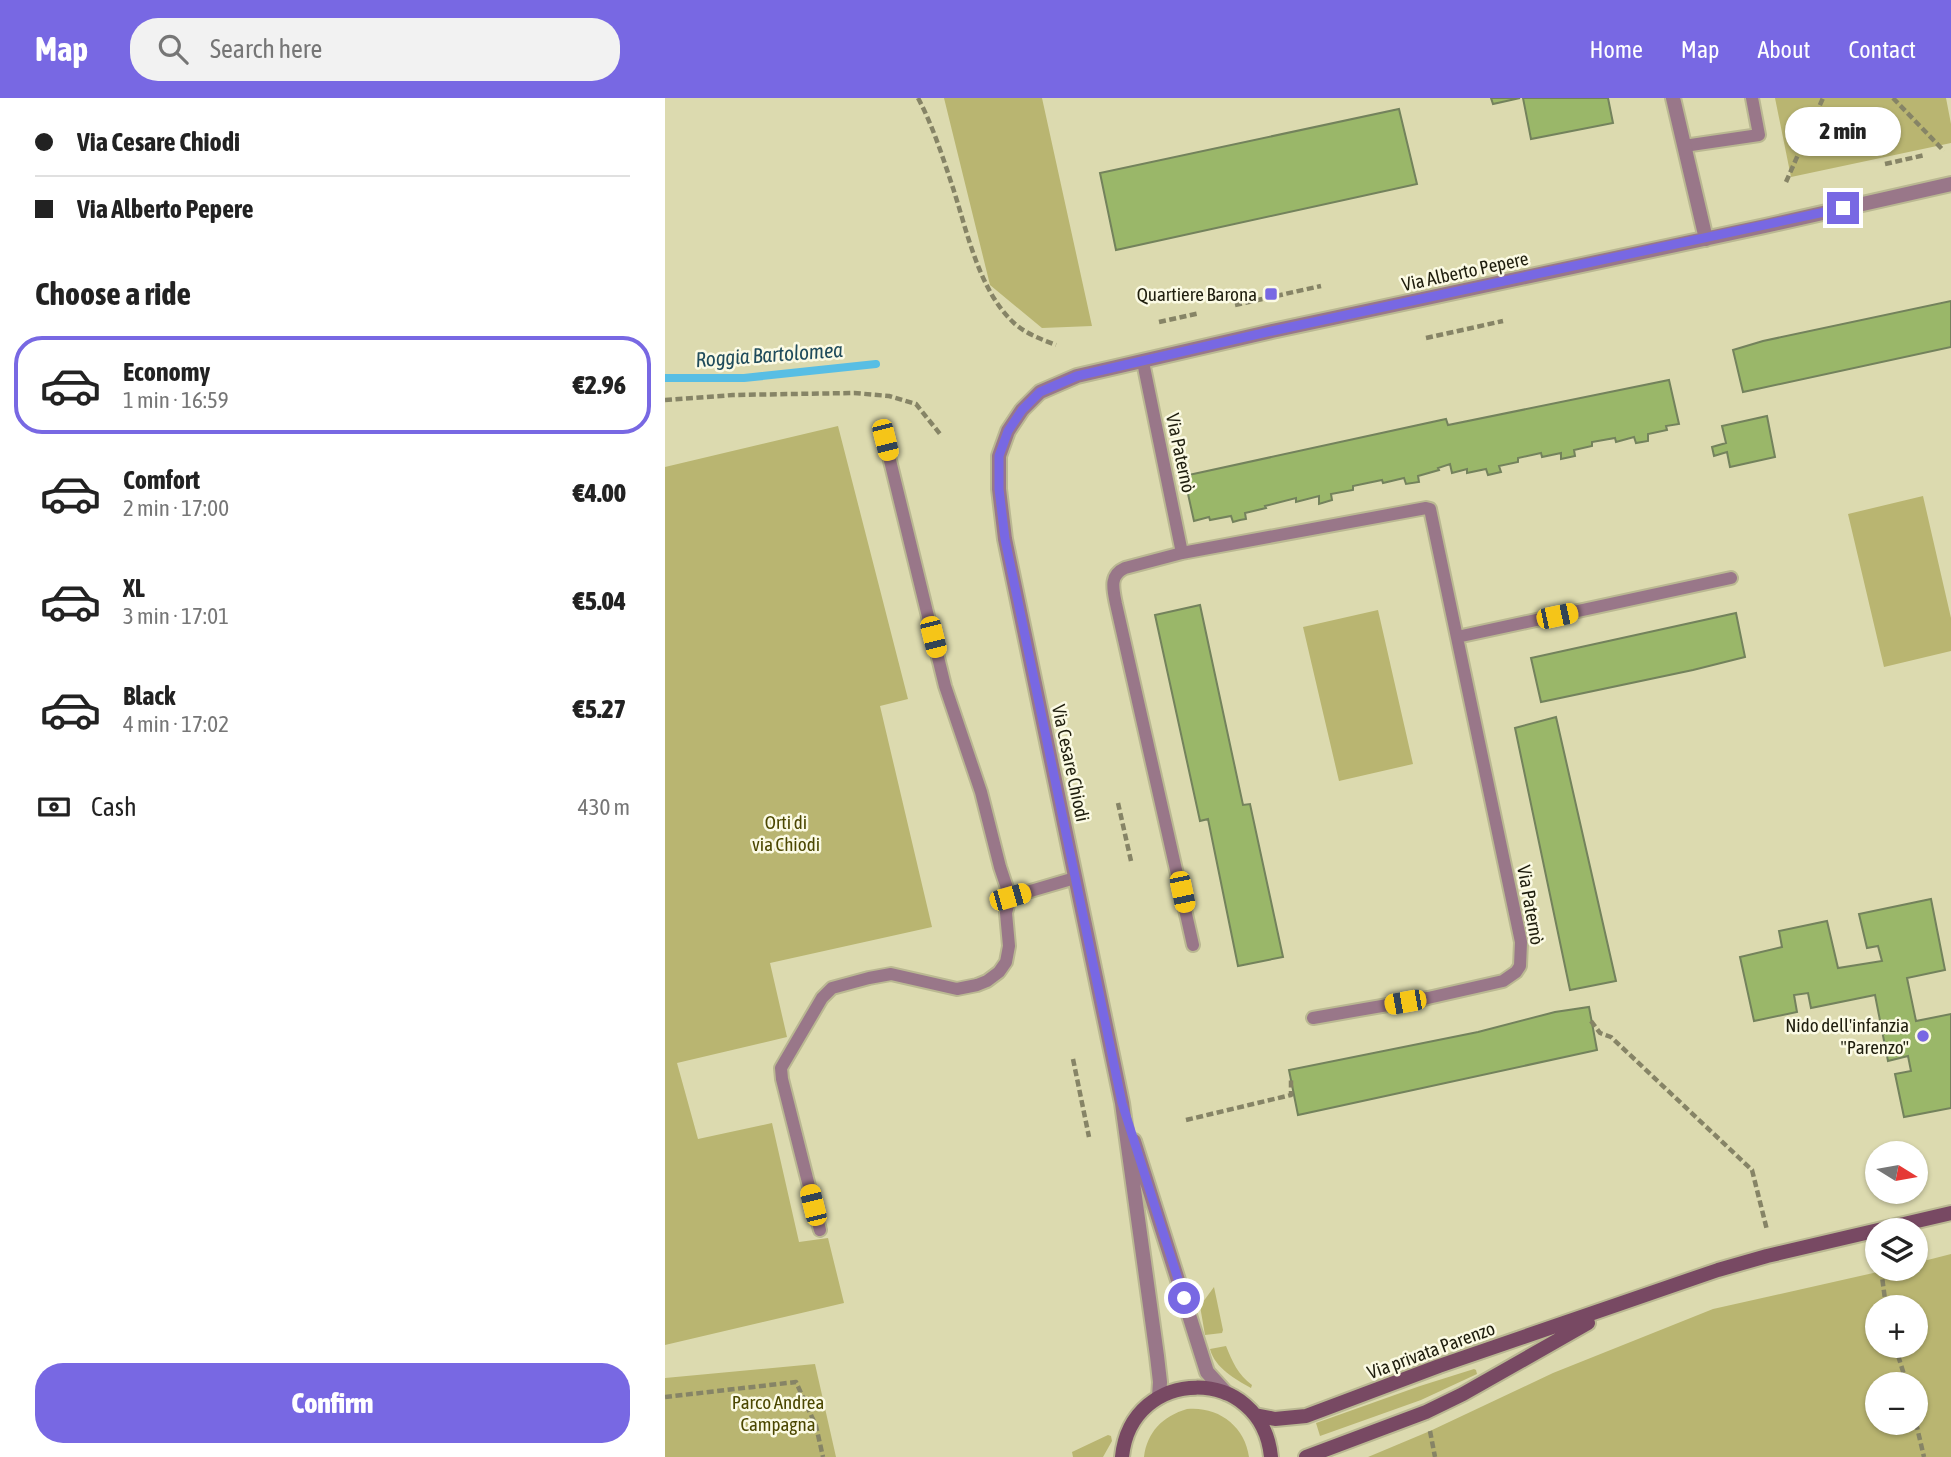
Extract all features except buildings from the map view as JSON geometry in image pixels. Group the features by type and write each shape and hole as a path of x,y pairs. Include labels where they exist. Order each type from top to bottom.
{"street":[{"path":"1673,98 1706,239"},
{"name":"Via Alberto Pepere","path":"1008,431 1022,410 1040,392 1077,376 1272,331 1951,184"},
{"name":"Via Cesare Chiodi","path":"1008,431 999,456 999,489 1005,539 1122,1103 1160,1382 1159,1396"},
{"name":"Via Cesare Chiodi","path":"1122,1103 1207,1372 1226,1393"},
{"name":"Via privata Parenzo","path":"1255,1415 1275,1419 1306,1416 1439,1366 1618,1306 1718,1269 1951,1213"},
{"name":"Via privata Parenzo","path":"1306,1457 1426,1412 1464,1394 1618,1306"},
{"path":"1120,1455 1134,1420 1150,1403 1159,1396 1192,1387 1210,1388 1239,1400 1255,1415 1267,1438 1271,1457"}],"lane":[{"path":"1684,146 1759,135 1752,98"},
{"name":"Via Paternò","path":"1143,362 1182,553"},
{"path":"820,1230 782,1079 782,1068 822,998 832,988 891,974 957,989 987,981 999,972 1006,962 1009,946 1006,913 1010,897 981,792 944,686 885,440"},
{"name":"Via Paternò","path":"1193,944 1113,581 1120,570 1182,553 1430,509 1521,942 1520,966 1503,981 1428,998 1313,1018"},
{"path":"1457,638 1731,578"},
{"path":"1010,897 1075,878"}],"path":[{"path":"918,98 952,185 975,263 997,302 1013,322 1030,334 1056,345"},
{"path":"1786,182 1823,98"},
{"path":"1893,98 1944,151"},
{"path":"1885,164 1925,155"},
{"path":"1235,305 1321,286"},
{"path":"1159,322 1201,313"},
{"path":"1426,338 1503,321"},
{"path":"665,400 733,395 854,393 889,396 916,404 940,434"},
{"path":"1118,803 1131,861"},
{"path":"1591,1021 1600,1033 1611,1037 1752,1170 1767,1230"},
{"path":"1073,1059 1089,1138"},
{"path":"1186,1120 1291,1095 1291,1079"},
{"path":"665,1397 796,1382 816,1426 823,1457"},
{"path":"1429,1427 1436,1457"},
{"path":"1919,1435 1924,1457"}],"green space":[{"path":"944,98 1042,98 1092,326 1042,328 990,285"},
{"path":"1775,98 1946,98 1951,143 1791,177"},
{"name":"Orti di via Chiodi","path":"838,426 908,699 880,706 932,927 770,963 787,1037 677,1063 698,1139 772,1123 799,1242 828,1238 844,1303 665,1345 665,467"},
{"path":"1923,496 1951,618 1951,651 1884,667 1848,514"},
{"path":"1378,610 1413,764 1339,781 1303,627"},
{"path":"1951,1254 1951,1457 1368,1457 1553,1373 1713,1309 1865,1275 1865,1281 1928,1281 1928,1260"},
{"path":"1214,1287 1223,1330 1222,1333 1205,1335 1200,1306"},
{"path":"1226,1346 1239,1372 1252,1385 1251,1388 1216,1362 1210,1349"},
{"name":"Parco Andrea Campagna","path":"815,1364 836,1457 665,1457 665,1378"},
{"path":"1474,1369 1477,1374 1421,1400 1320,1436 1316,1423"},
{"path":"1187,1409 1209,1411 1228,1420 1242,1436 1249,1457 1144,1457 1149,1440 1158,1426"},
{"path":"1108,1435 1112,1441 1103,1457 1073,1457 1072,1452"}],"waterway":[{"name":"Roggia Bartolomea","path":"665,378 744,378 876,364"}],"place":[{"name":"Quartiere Barona","path":"1271,294"},
{"name":"Nido dell'infanzia \"Parenzo\"","path":"1923,1036"}],"route":[{"path":"1184,1298 1122,1103 1005,539 999,489 999,456 1008,431 1022,410 1040,392 1077,376 1272,331 1843,208"}]}
